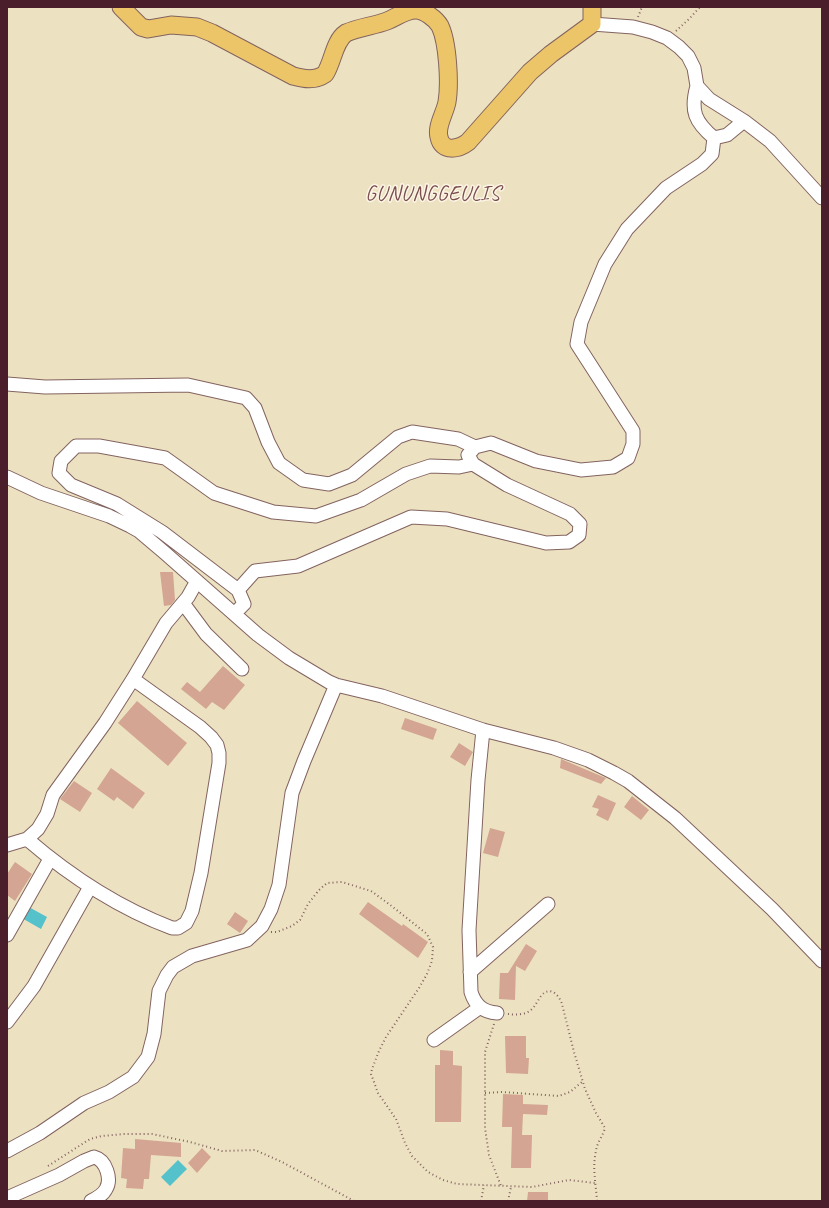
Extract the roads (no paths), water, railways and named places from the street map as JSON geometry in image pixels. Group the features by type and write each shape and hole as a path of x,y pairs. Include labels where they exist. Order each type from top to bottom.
{"main road":[{"path":"128,10 141,27 182,25 197,28 212,33 293,76 303,79 312,79 325,74 339,42 346,32 388,20 404,12 415,10 420,11 430,16 439,24 444,40 449,88 447,104 438,136 442,144 453,149 463,146 468,142 530,72 551,54 592,24 592,7"}],"street":[{"path":"592,24 634,28 652,32 667,38 679,47 688,56 694,68 697,86 694,98 696,117 703,128 714,138"},
{"path":"697,86 709,99 770,141 822,198"},
{"path":"714,138 727,135 744,122"},
{"path":"238,590 254,571 298,566 411,517 447,519 546,543 569,542 580,535 580,524 570,514 507,485 473,464 468,455 475,447 491,443 536,461 581,470 613,467 628,458 633,444 633,431 577,344 581,322 606,264 627,229 666,188 702,164 712,154 714,138"},
{"path":"7,384 45,387 188,385 246,398 255,408 278,463 303,480 329,484 352,475 398,437 412,432 458,439 475,447"},
{"path":"234,614 244,604 238,590 162,532 117,504 71,486 59,473 61,461 76,446 99,446 165,458 214,493 273,512 316,516 361,500 406,474 430,466 459,467 473,464"},
{"path":"7,477 41,493 108,516 130,526 150,540 258,635 289,658 336,685 382,696 483,730 554,748 608,770 628,781 676,818 772,909 822,961"},
{"path":"7,845 27,839 38,829 47,814 53,795 105,723 166,623 188,597 197,582"},
{"path":"183,603 206,634 242,669"},
{"path":"27,839 50,859 90,887 128,908 172,928 178,928 186,923 192,911 201,873 219,764 219,753 217,745 200,727 133,679"},
{"path":"7,1151 40,1133 73,1110 109,1092 133,1077 148,1057 159,991 173,967 192,956 247,940 262,926 271,909 279,885 292,793 336,685"},
{"path":"483,730 478,780 469,930 470,992 479,1008 491,1013 497,1013"},
{"path":"7,935 50,859"},
{"path":"7,1022 34,986 90,887"},
{"path":"470,972 548,904"},
{"path":"434,1040 479,1008"},
{"path":"7,1198 59,1175 94,1157 102,1161 104,1164 108,1184 103,1194 91,1201"}],"water":[{"path":"27,906 47,917 41,929 20,917"},
{"path":"178,1160 187,1169 170,1186 161,1177"}],"district":[{"name":"GUNUNGGEULIS","path":"433,194"}]}
